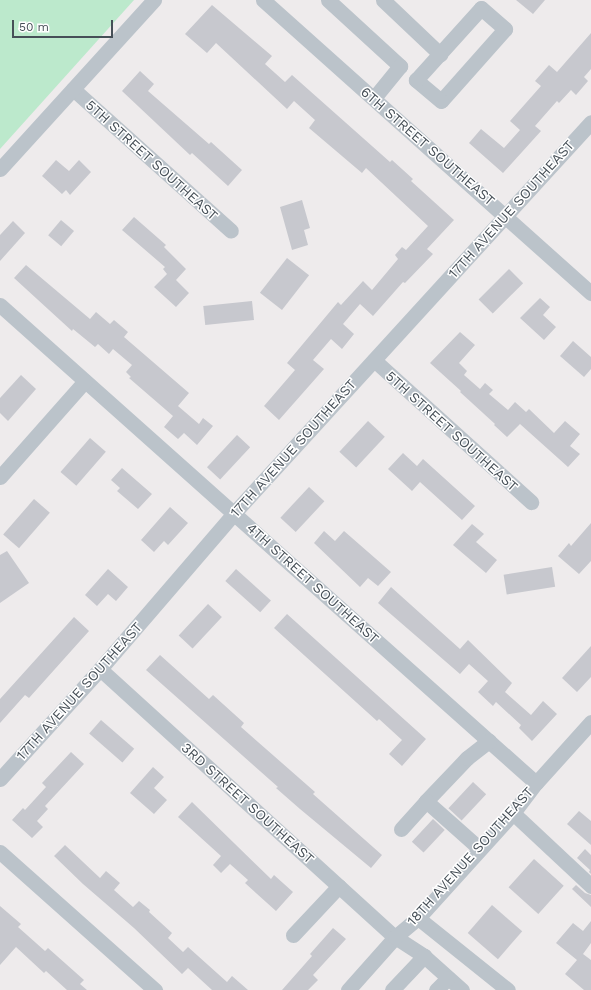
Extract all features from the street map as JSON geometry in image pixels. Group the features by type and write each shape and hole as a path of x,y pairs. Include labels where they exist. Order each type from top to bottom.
{"street":[{"path":"0,169 154,0"},
{"path":"328,0 400,66 416,80 440,101 505,29 481,8 416,80"},
{"path":"383,0 440,54"},
{"name":"6TH STREET SOUTHEAST","path":"270,2 374,98 506,215 591,293"},
{"path":"374,98 400,66"},
{"name":"5TH STREET SOUTHEAST","path":"73,89 231,231"},
{"name":"17TH AVENUE SOUTHEAST","path":"0,779 100,669 234,513 591,122"},
{"name":"4TH STREET SOUTHEAST","path":"0,305 536,783"},
{"name":"5TH STREET SOUTHEAST","path":"374,360 531,502"},
{"path":"0,477 85,381"},
{"name":"3RD STREET SOUTHEAST","path":"100,669 395,937 424,956 462,990"},
{"name":"18TH AVENUE SOUTHEAST","path":"348,990 395,937 418,918 513,813 536,783 591,722"},
{"path":"401,830 467,758 489,741"},
{"path":"426,801 480,849"},
{"path":"513,813 591,886"},
{"path":"0,852 155,990"},
{"path":"293,935 339,886"},
{"path":"418,918 508,990"},
{"path":"392,990 424,956"},
{"path":"436,990 448,978"}],"green space":[{"path":"0,0 134,0 0,149"}],"building":[{"path":"516,0 545,0 533,14"},
{"path":"212,5 272,56 265,64 285,82 292,75 390,162 392,160 413,179 411,181 454,220 427,249 433,254 405,283 403,282 373,316 360,304 343,324 354,334 342,349 331,339 313,360 324,369 279,420 264,406 295,370 287,363 338,302 341,305 363,281 372,290 398,259 395,255 402,247 406,250 428,226 366,168 362,173 309,128 315,120 294,101 287,109 216,43 207,53 185,34"},
{"path":"591,33 591,69 584,77 588,81 576,95 571,90 559,103 557,101 535,126 541,131 503,173 469,143 481,129 504,148 520,130 510,121 541,86 535,81 549,65 557,72"},
{"path":"140,71 154,84 148,91 209,144 211,142 242,170 228,186 192,153 190,155 122,91"},
{"path":"56,160 69,171 79,160 91,172 70,195 66,190 62,194 42,176"},
{"path":"302,200 310,228 304,230 308,245 292,250 280,207"},
{"path":"134,217 166,245 164,247 186,269 176,280 189,293 176,307 154,287 167,274 163,269 165,267 122,230"},
{"path":"61,220 74,231 61,246 48,235"},
{"path":"13,221 25,233 0,261 0,235"},
{"path":"287,258 309,275 282,310 260,293"},
{"path":"26,265 90,319 96,312 110,324 114,320 128,332 124,337 189,393 178,406 199,424 203,418 213,426 197,445 184,433 178,439 164,427 173,416 129,378 131,377 126,372 132,365 113,349 109,354 98,344 95,347 73,329 72,331 14,278"},
{"path":"509,269 523,283 493,314 479,299"},
{"path":"540,298 550,307 543,315 556,327 544,340 520,318"},
{"path":"252,301 254,320 205,325 203,306"},
{"path":"460,332 475,345 459,363 467,371 464,375 480,389 485,383 493,390 489,394 508,410 515,402 526,412 529,409 554,433 565,421 580,434 570,446 580,454 568,467 520,424 507,437 460,392 461,391 430,363"},
{"path":"573,341 591,357 591,369 584,377 560,356"},
{"path":"21,375 36,389 8,421 0,413 0,398"},
{"path":"368,421 385,437 356,467 339,452"},
{"path":"237,435 250,447 220,479 207,467"},
{"path":"90,438 106,452 76,486 60,472"},
{"path":"403,453 417,466 423,459 475,506 462,520 420,482 412,491 388,469"},
{"path":"122,468 152,494 138,509 117,491 120,488 111,480"},
{"path":"309,487 324,501 296,532 280,518"},
{"path":"34,499 50,513 19,548 3,534"},
{"path":"170,507 188,523 168,545 164,541 154,552 141,540"},
{"path":"591,523 591,561 579,574 558,556 569,543 571,546"},
{"path":"472,524 484,534 476,542 497,560 486,573 453,545"},
{"path":"324,531 335,541 344,531 391,572 378,586 368,578 360,587 314,543"},
{"path":"7,551 29,583 0,603 0,555"},
{"path":"552,567 555,587 507,594 504,575"},
{"path":"108,569 128,587 116,601 108,594 97,606 85,595"},
{"path":"236,569 271,600 260,612 225,581"},
{"path":"391,587 460,649 468,640 512,683 505,692 531,715 543,701 557,714 532,741 519,728 521,725 496,702 493,706 478,692 488,681 469,664 460,674 378,603"},
{"path":"208,604 222,617 193,648 179,635"},
{"path":"287,614 426,739 402,766 389,754 402,740 379,719 377,721 274,628"},
{"path":"74,617 89,631 29,698 25,695 0,723 0,699"},
{"path":"591,646 591,677 577,692 562,678"},
{"path":"160,655 209,699 213,695 244,723 241,727 315,792 313,794 382,855 371,868 276,788 278,787 146,670"},
{"path":"101,720 134,749 122,762 89,734"},
{"path":"71,752 84,764 45,806 48,809 37,821 43,827 32,838 12,820 23,808 25,810 46,787 42,783"},
{"path":"153,767 164,777 154,788 167,800 154,814 130,793"},
{"path":"473,782 486,794 462,821 448,808"},
{"path":"192,802 271,879 274,875 293,892 276,911 245,883 248,880 230,864 221,873 213,865 221,856 178,817"},
{"path":"579,811 591,821 591,845 567,824"},
{"path":"433,819 445,830 424,853 412,842"},
{"path":"65,845 100,878 106,871 120,883 114,890 133,907 139,901 150,910 149,912 172,933 168,938 183,952 188,947 227,982 232,976 248,990 212,990 188,968 182,974 134,928 83,884 54,856"},
{"path":"585,849 591,855 591,874 589,872 590,870 577,858"},
{"path":"534,859 564,886 538,914 509,887"},
{"path":"576,885 585,893 591,895 591,907 572,889"},
{"path":"492,905 522,931 498,959 468,933"},
{"path":"0,906 21,924 18,927 45,951 48,948 84,980 80,984 87,990 67,990 46,971 44,973 16,947 0,965"},
{"path":"591,921 591,943 583,954 591,960 591,990 584,990 565,974 577,960 556,943 573,923 583,931"},
{"path":"333,928 346,939 313,975 318,980 308,990 282,990 312,956 310,954"}]}
